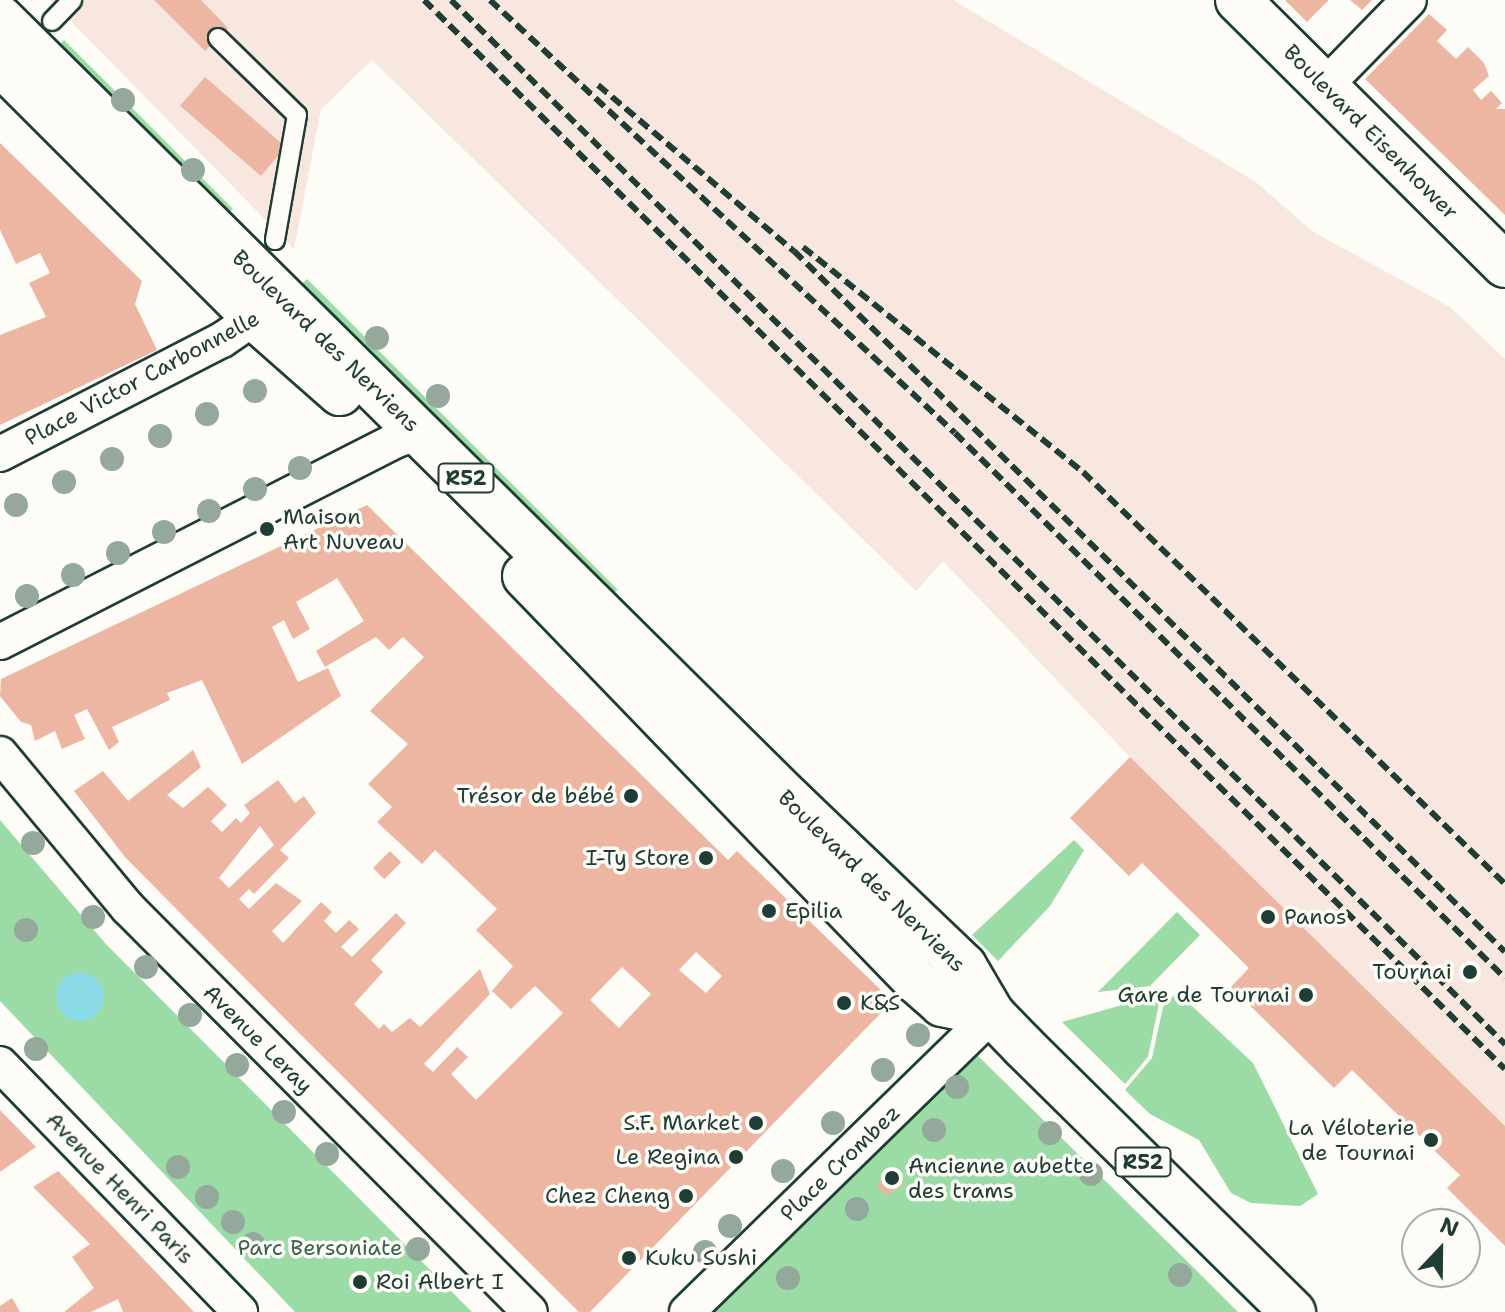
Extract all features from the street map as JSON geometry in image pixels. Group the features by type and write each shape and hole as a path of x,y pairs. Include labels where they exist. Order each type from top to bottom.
{"main road":[{"name":"Boulevard Eisenhower","path":"1238,0 1505,265"},
{"name":"Boulevard des Nerviens","path":"0,18 269,308"},
{"name":"Boulevard des Nerviens","path":"0,63 407,436 934,937 964,966 992,1014"},
{"name":"Boulevard des Nerviens","path":"407,436 916,981 942,1004 992,1014"},
{"name":"R52","path":"992,1014 1293,1312"}],"street":[{"path":"1325,86 1409,0"},
{"name":"Place Victor Carbonnelle","path":"0,454 269,308"},
{"path":"0,642 407,436"},
{"name":"Avenue Leray","path":"0,754 118,898 530,1312"},
{"name":"Place Crombez","path":"687,1312 992,1014"},
{"name":"Avenue Henri Paris","path":"0,1064 240,1312"}],"lane":[{"path":"3,0 203,203 933,919 934,937"},
{"path":"52,21 72,0"},
{"path":"218,38 297,115 275,240"}],"shaded area":[{"path":"50,0 953,0 1256,182 1312,231 1450,307 1505,359 1505,1126 1130,757 943,561 916,591 372,60 321,109 294,249"}],"green space":[{"path":"64,40 233,209 228,214 59,45"},
{"path":"307,279 618,590 613,593 299,287"},
{"name":"Parc Bersoniate","path":"0,820 105,943 472,1312 295,1312 0,1001"},
{"path":"1074,840 1084,850 1050,906 998,961 972,935"},
{"path":"1177,912 1200,935 1150,986 1098,992"},
{"path":"1177,992 1253,1063 1318,1194 1300,1206 1251,1203 1231,1193 1199,1140 1150,1114 1125,1090 1152,1058 1163,1007"},
{"path":"1161,994 1148,1057 1125,1084 1062,1022"},
{"path":"975,1053 1192,1266 1238,1312 713,1312"}],"water":[{"path":"80,973 97,980 104,997 97,1014 80,1021 63,1014 56,997 63,980"}],"building":[{"path":"154,0 201,0 228,28 205,51"},
{"path":"1285,0 1329,0 1307,22"},
{"path":"1350,0 1372,0 1362,10"},
{"path":"1429,14 1447,30 1437,41 1456,59 1468,47 1484,63 1489,76 1473,90 1481,100 1491,91 1502,103 1496,109 1505,109 1505,215 1365,79"},
{"path":"205,77 286,147 261,176 180,106"},
{"path":"0,143 142,281 135,304 157,350 0,425 0,335 46,317 29,283 50,273 40,253 16,264 0,230"},
{"path":"367,505 728,860 737,851 883,992 871,1004 881,1013 590,1312 579,1312 125,857 74,791 103,771 128,801 193,750 201,767 167,795 183,808 208,787 227,805 211,821 222,832 236,818 241,823 250,813 244,805 278,780 295,803 304,796 316,813 280,850 289,858 254,894 249,889 239,899 249,909 276,883 302,901 272,931 283,943 321,902 332,912 324,921 336,933 349,920 359,929 341,947 352,957 396,913 406,923 371,960 383,972 354,1004 379,1029 384,1024 392,1032 410,1018 420,1027 480,969 490,994 424,1064 433,1072 457,1047 468,1057 451,1074 476,1100 563,1013 535,986 511,1009 492,991 513,966 476,930 497,909 435,850 422,864 377,822 392,807 368,784 408,744 370,711 424,657 403,637 389,650 376,637 325,667 316,651 364,621 337,578 296,602 310,629 293,639 284,620 272,627 298,682 328,668 341,696 242,764 202,680 167,693 170,700 112,727 119,742 109,750 87,709 74,715 85,739 62,749 55,731 35,741 31,725 21,722 0,696 1,679","holes":["260,826 274,845 229,888 219,878","696,952 722,976 706,993 679,970","622,967 651,994 619,1028 590,1000"]},
{"name":"Gare de Tournai","path":"1130,757 1505,1126 1505,1246 1481,1222 1481,1208 1467,1208 1447,1188 1460,1175 1352,1070 1334,1088 1231,987 1249,968 1142,863 1129,876 1070,818"},
{"path":"390,851 401,862 384,879 373,868"},
{"path":"0,1110 36,1147 0,1172"},
{"path":"58,1171 194,1312 123,1312 118,1299 91,1312 64,1312 94,1288 72,1257 90,1244 33,1187"},
{"name":"Ancienne aubette des trams","path":"894,1172 904,1184 885,1196 877,1184"},
{"path":"12,1298 20,1312 0,1312 0,1306"}],"railway":[{"path":"424,0 1505,1069"},
{"path":"451,0 1505,1044"},
{"path":"490,0 955,433 1505,978"},
{"path":"598,85 794,251 1505,952"},
{"path":"803,247 1083,472 1505,884"}],"place":[{"name":"Maison Art Nuveau","path":"267,529"},
{"name":"Trésor de bébé","path":"631,796"},
{"name":"I-Ty Store","path":"706,858"},
{"name":"Epilia","path":"769,911"},
{"name":"Panos","path":"1268,917"},
{"name":"Tournai","path":"1470,972"},
{"name":"Gare de Tournai","path":"1306,995"},
{"name":"K&S","path":"844,1003"},
{"name":"S.F. Market","path":"756,1123"},
{"name":"La Véloterie de Tournai","path":"1431,1140"},
{"name":"Le Regina","path":"736,1157"},
{"name":"Ancienne aubette des trams","path":"892,1178"},
{"name":"Chez Cheng","path":"686,1196"},
{"name":"Kuku Sushi","path":"629,1258"},
{"name":"Roi Albert I","path":"360,1282"}]}
